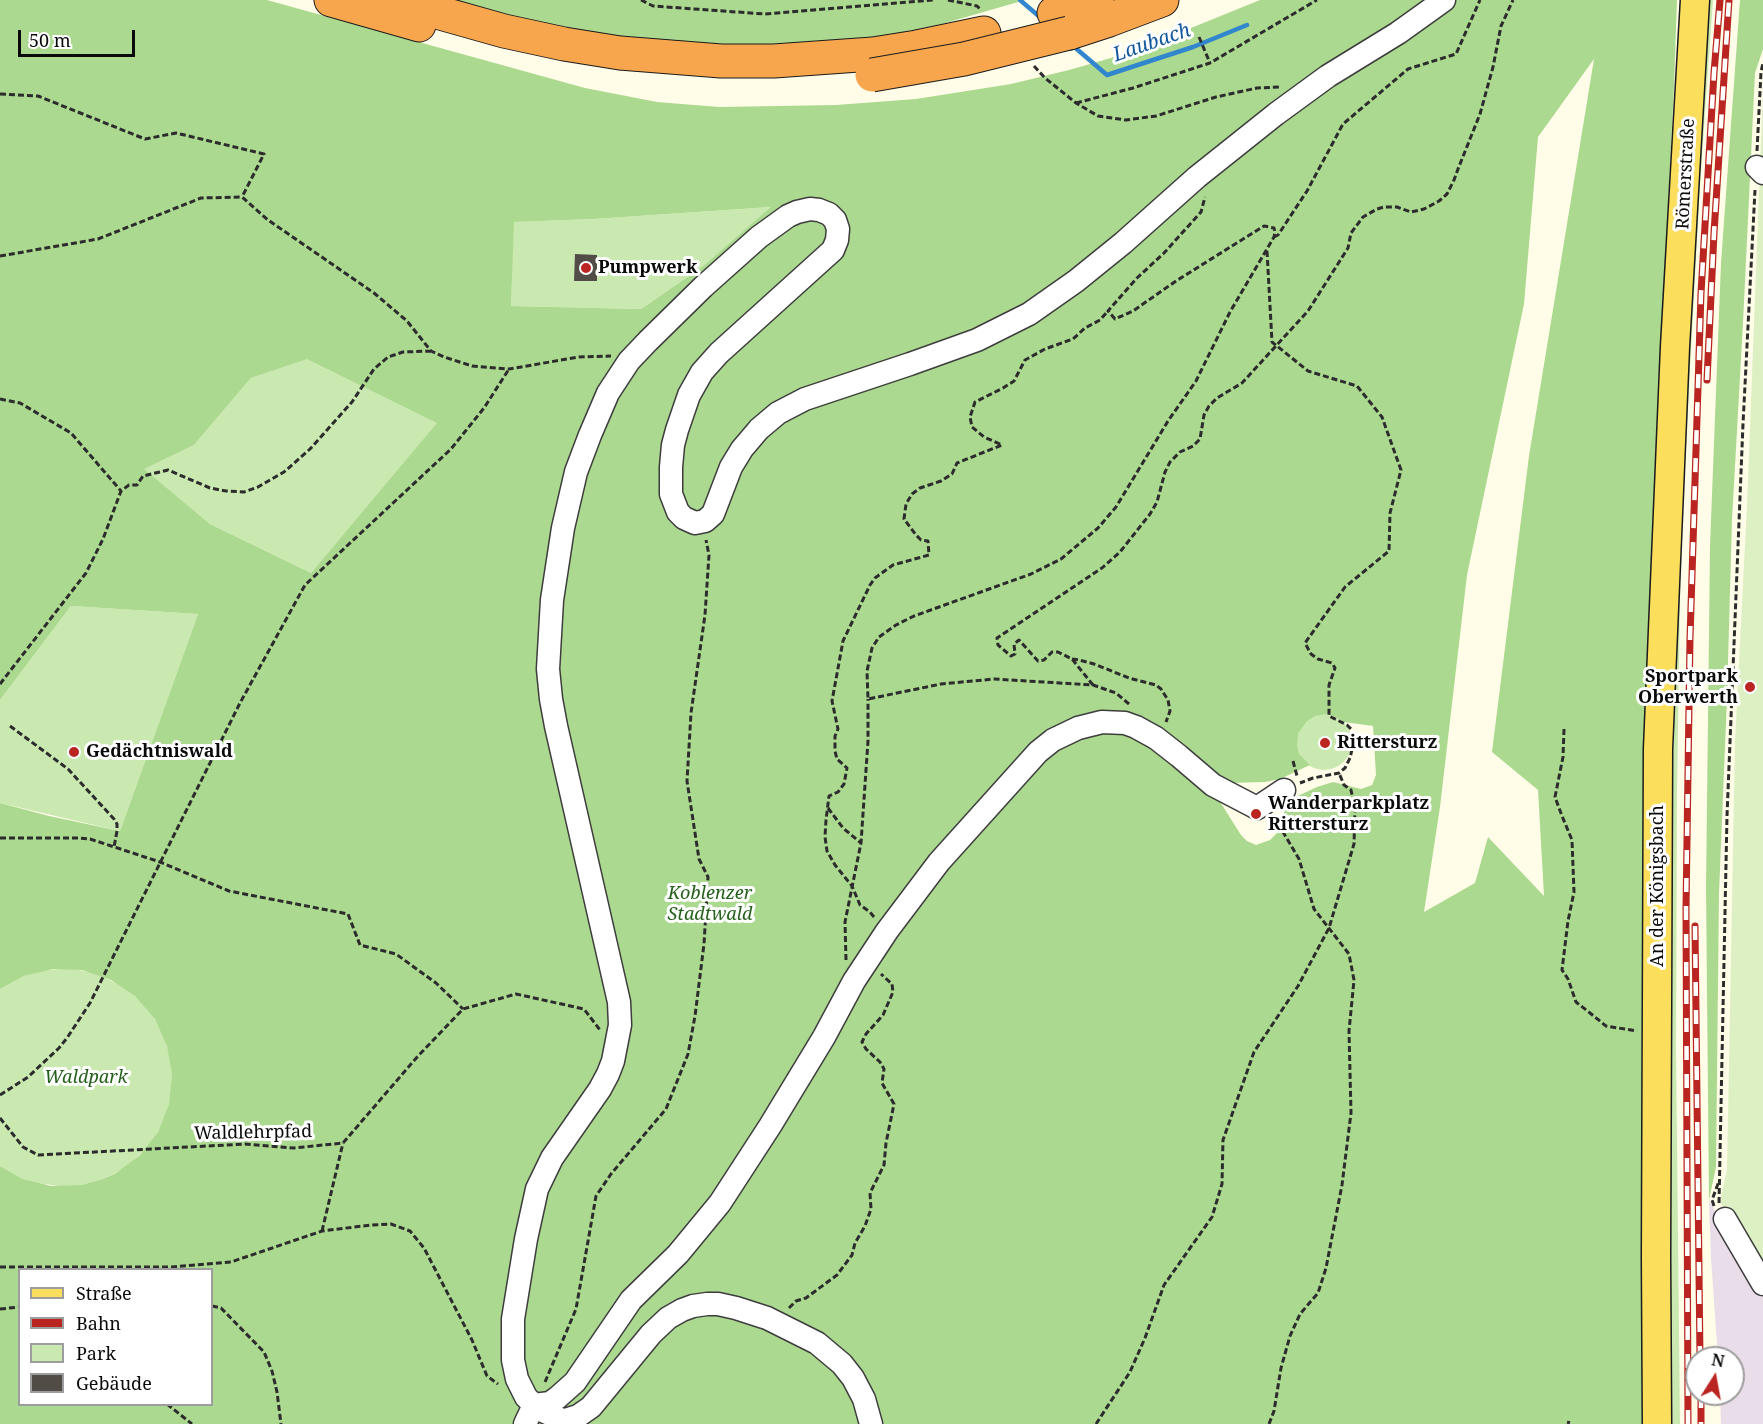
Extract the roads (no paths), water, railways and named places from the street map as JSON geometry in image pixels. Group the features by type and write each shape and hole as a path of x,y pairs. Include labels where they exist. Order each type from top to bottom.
{"highway":[{"path":"331,0 493,46 556,60 656,75 732,81 872,75 924,67 1069,33 1162,0"},
{"path":"394,0 504,31 620,53 721,61 774,61 834,57 917,47 984,33 1097,0"}],"main road":[{"name":"Römerstraße","path":"1675,347 1695,0"},
{"name":"An der Königsbach","path":"1657,1424 1658,749 1675,347"}],"street":[{"path":"871,1424 864,1399 853,1378 842,1364 817,1343 774,1321 718,1304 700,1305 677,1312 663,1322 591,1407 566,1422 532,1408 514,1368 512,1335 532,1205 552,1158 608,1074 620,1025 619,1002 556,726 548,660 552,600 563,528 576,472 603,403 613,384 648,340 730,262 780,221 796,212 810,209 825,211 835,220 839,233 833,250 719,353 702,372 689,396 675,438 671,467 671,494 681,515 689,521 702,523 711,517 731,467 742,449 759,429 778,413 804,399 977,340 1029,314 1076,281 1123,243 1197,177 1313,86 1356,57 1398,33 1444,0"},
{"path":"532,1408 557,1398 574,1382 631,1300 678,1254 720,1203 781,1108 860,972 887,931 939,862 1038,752 1077,728 1113,721 1132,725 1155,738 1213,785 1257,808 1284,790"},
{"path":"1725,1219 1763,1284"}],"waterway":[{"name":"Laubach","path":"1020,0 1041,18"},
{"name":"Laubach","path":"1072,45 1107,75 1193,47 1247,25"}],"railway":[{"path":"1688,1424 1686,908 1690,638 1701,293 1720,0"},
{"path":"1707,380 1729,0"},
{"path":"1695,926 1700,1346"},
{"path":"1701,1406 1701,1424"}],"place":[{"name":"Pumpwerk","path":"586,268"},
{"name":"Sportpark Oberwerth","path":"1750,687"},
{"name":"Rittersturz","path":"1325,743"},
{"name":"Gedächtniswald","path":"74,752"},
{"name":"Wanderparkplatz Rittersturz","path":"1256,814"}],"park label":[{"name":"Koblenzer Stadtwald","path":"710,904"},
{"name":"Waldpark","path":"86,1078"}]}
